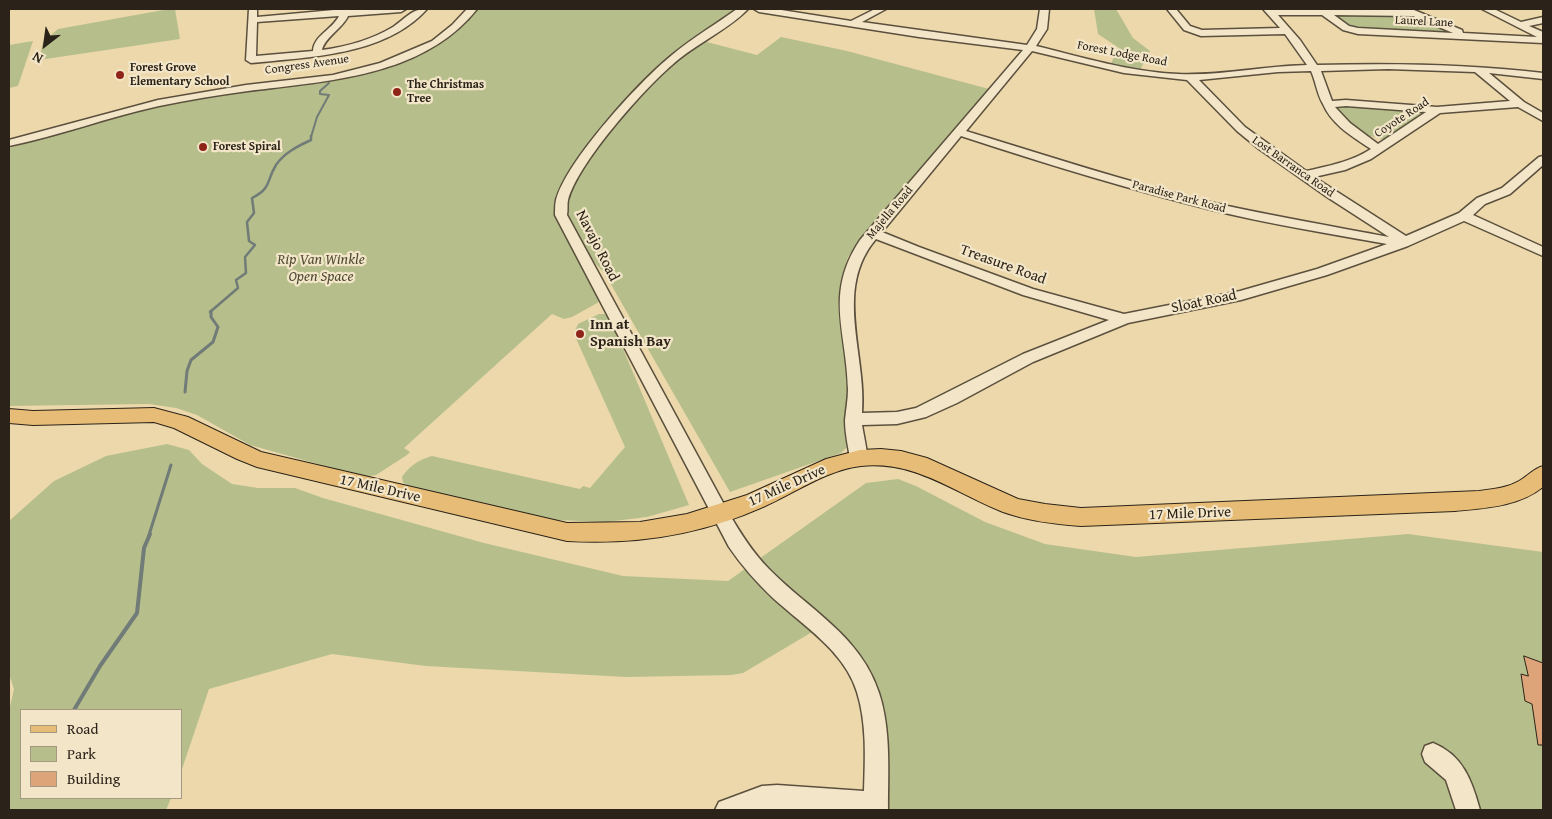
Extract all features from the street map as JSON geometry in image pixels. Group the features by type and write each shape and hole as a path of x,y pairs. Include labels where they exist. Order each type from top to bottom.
{"main road":[{"name":"17 Mile Drive","path":"9,416 33,418 154,415 184,424 257,459 567,532 602,535 667,528 721,515 806,477 859,458 910,460 943,472 1012,505 1051,514 1081,517 1456,502 1517,494 1535,484 1543,474"},
{"name":"17 Mile Drive","path":"9,424 33,418"}],"street":[{"path":"253,9 250,60 318,54 348,48 380,38 402,25 422,9"},
{"path":"252,20 401,9"},
{"name":"Congress Avenue","path":"9,143 188,94 234,84 317,75 372,63 413,48 428,40 450,24 463,9"},
{"name":"Congress Avenue","path":"158,103 246,88 333,78 384,64 435,42 455,27 472,9"},
{"name":"Navajo Road","path":"743,9 674,58 629,103 610,124 578,170 566,190 561,207 566,225 737,544 755,568 837,642 859,672 868,693 874,724 876,807"},
{"name":"Forest Lodge Road","path":"759,9 851,24 1030,48 1124,70 1191,78 1267,70 1401,66 1478,69 1543,76"},
{"path":"851,24 882,9"},
{"name":"Majella Road","path":"859,458 854,431 856,391 845,310 845,295 852,264 874,233 1030,48 1042,29 1045,9"},
{"path":"1171,9 1187,28 1201,33 1286,31"},
{"path":"1487,9 1543,36"},
{"path":"1269,10 1314,68 1321,81 1328,104 1336,116 1379,150"},
{"path":"1269,10 1325,13 1410,11 1468,36"},
{"path":"318,54 316,49 320,40 336,28 345,12"},
{"name":"Laurel Lane","path":"1325,13 1346,28 1358,31 1543,40"},
{"path":"1519,25 1543,20"},
{"path":"1478,69 1520,104 1543,118"},
{"name":"Lost Barranca Road","path":"1191,78 1252,138 1405,242"},
{"path":"1328,104 1346,103 1437,110"},
{"name":"Coyote Road","path":"1304,175 1341,167 1367,157 1437,110 1520,104"},
{"name":"Paradise Park Road","path":"959,132 1085,172 1211,206 1275,220 1405,242"},
{"name":"Sloat Road","path":"854,419 897,418 920,413 951,399 1028,358 1124,319 1241,295 1322,272 1405,242 1464,216 1481,201 1506,191 1543,159"},
{"path":"1464,216 1543,252"},
{"name":"Treasure Road","path":"874,233 914,250 1028,292 1124,319"},
{"path":"1433,754 1446,762 1456,773 1468,810"},
{"path":"726,810 762,798 777,796 876,807"}],"green space":[{"path":"175,9 180,39 39,60 43,42 58,29"},
{"name":"Rip Van Winkle Open Space","path":"472,9 743,9 699,40 757,55 781,37 847,51 989,89 848,257 841,292 841,310 849,400 848,446 841,453 730,492 605,274 575,241 599,302 572,317 564,319 552,314 404,448 410,452 407,455 376,475 364,477 250,445 197,415 176,408 149,404 9,406 9,148 182,100 321,79 370,69 431,45 455,27"},
{"path":"1094,9 1116,9 1133,38 1150,51 1140,70 1110,65 1119,48 1098,34"},
{"path":"1330,14 1417,15 1457,34 1353,29"},
{"path":"33,41 18,86 9,88 9,45"},
{"path":"1339,105 1426,113 1387,140 1384,140 1360,133 1335,110 1335,107"},
{"path":"599,314 605,314 610,318 689,505 647,517 606,522 556,520 407,487 402,477 408,469 423,459 432,456 580,489 583,486 590,488 625,447 574,334 578,324"},
{"path":"167,444 189,450 202,464 232,484 258,488 295,488 323,498 484,543 623,576 728,581 866,483 898,479 916,486 985,522 1045,544 1136,557 1408,534 1543,552 1543,810 888,810 887,729 870,668 829,622 743,673 732,675 626,677 426,666 332,654 209,689 182,769 182,709 20,709 20,799 171,799 166,810 9,810 9,711 14,689 9,674 9,521 54,481 106,456"}],"building":[{"path":"1524,656 1543,663 1543,745 1538,745 1532,704 1525,701 1521,674 1528,676"}],"waterway":[{"path":"311,137 317,117 329,95 320,94 320,91 329,83"},
{"path":"211,311 238,288 236,280 246,273 245,257 255,245 249,241 247,222 254,213 252,198 266,187 279,161 292,150 311,140 311,137"},
{"path":"185,392 187,371 191,360 213,342 218,327 211,317 211,311"},
{"path":"149,535 171,465"},
{"path":"75,709 100,666 137,613 144,548 150,534"}],"place":[{"name":"Forest Grove Elementary School","path":"120,75"},
{"name":"The Christmas Tree","path":"397,92"},
{"name":"Forest Spiral","path":"203,147"},
{"name":"Inn at Spanish Bay","path":"580,334"}]}
